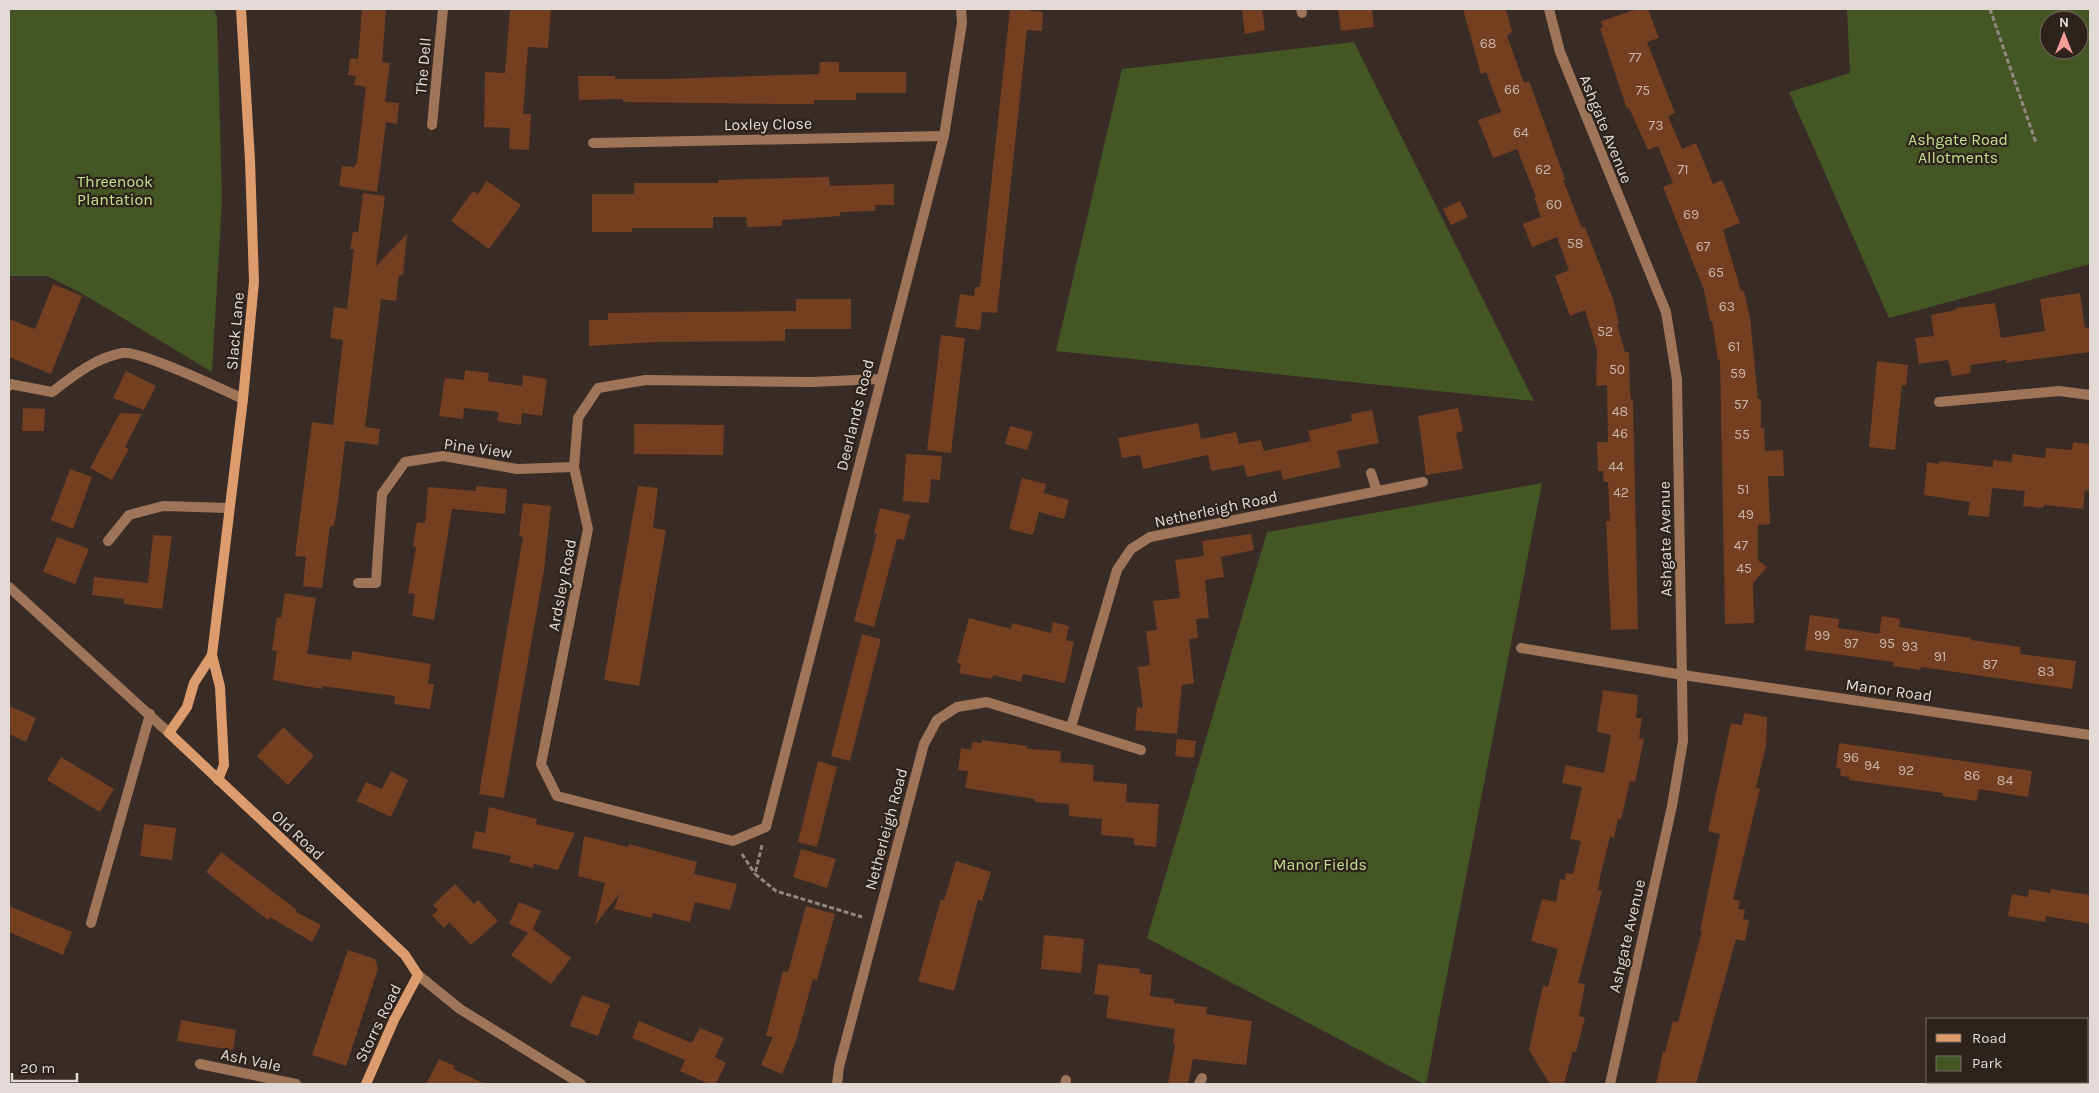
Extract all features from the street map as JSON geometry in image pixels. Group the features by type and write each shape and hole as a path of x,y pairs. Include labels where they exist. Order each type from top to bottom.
{"main road":[{"name":"Slack Lane","path":"218,780 224,766 220,687 212,654 228,508 243,399 254,282 250,160 241,9"},
{"name":"Slack Lane","path":"169,733 187,708 194,683 212,654"},
{"name":"Old Road","path":"169,733 405,955 418,975"},
{"name":"Storrs Road","path":"366,1084 397,1013 418,975"}],"street":[{"name":"The Dell","path":"432,125 443,9"},
{"name":"Deerlands Road","path":"766,828 944,136 962,23 961,9"},
{"name":"Ashgate Avenue","path":"1548,9 1563,61 1666,312 1677,380 1683,741 1610,1084"},
{"name":"Loxley Close","path":"593,143 944,136"},
{"path":"9,386 10,384 52,392 85,367 123,352 169,366 243,399"},
{"name":"Ardsley Road","path":"733,841 557,796 541,764 588,530 574,467 578,418 598,388 646,380 812,382 880,379"},
{"path":"1939,402 2059,391 2090,395"},
{"name":"Pine View","path":"358,584 376,584 382,494 404,462 443,456 517,469 574,467"},
{"path":"1370,473 1377,491"},
{"name":"Netherleigh Road","path":"1071,727 1117,570 1131,549 1150,538 1423,482"},
{"path":"108,541 129,515 163,506 228,508"},
{"name":"Old Road","path":"9,587 169,733"},
{"name":"Manor Road","path":"1521,648 1683,675 2090,735"},
{"name":"Netherleigh Road","path":"838,1084 836,1080 924,744 937,720 957,707 987,702 1141,750"},
{"path":"91,923 150,714"},
{"path":"733,841 766,828"},
{"name":"Old Road","path":"418,975 460,1009 581,1084"},
{"name":"Ash Vale","path":"200,1064 296,1084"}],"path":[{"path":"1990,9 2036,143"},
{"path":"755,874 766,828"},
{"path":"733,841 755,874 776,891 877,922"}],"green space":[{"name":"Threenook Plantation","path":"9,9 214,9 217,18 222,200 212,372 83,294 47,276 9,276"},
{"name":"Ashgate Road Allotments","path":"1847,9 2090,9 2090,264 1889,318 1789,92 1850,73"},
{"path":"1354,42 1534,401 1056,351 1122,69"},
{"name":"Manor Fields","path":"1542,483 1426,1084 1424,1084 1147,938 1267,532"}],"building":[{"path":"362,9 386,9 382,62 390,63 385,102 399,103 397,124 386,122 377,192 339,186 342,166 354,167 357,162 366,87 354,85 356,76 348,75 350,58 358,59"},
{"path":"510,9 551,9 548,48 528,47 523,114 531,114 529,150 509,149 510,128 484,127 485,72 505,73"},
{"path":"1010,9 1030,9 1030,11 1043,12 1042,31 1027,30 997,313 982,312 980,330 955,327 960,294 974,296 975,287 980,287"},
{"path":"1242,9 1262,9 1265,30 1245,34"},
{"path":"1338,9 1372,9 1374,27 1341,31"},
{"path":"1463,9 1506,9 1512,32 1507,36 1524,83 1529,81 1565,179 1563,180 1582,228 1585,227 1613,299 1619,323 1617,324 1625,352 1629,352 1630,391 1631,400 1633,400 1638,629 1611,630 1606,521 1610,521 1608,482 1604,482 1603,471 1598,471 1597,442 1608,442 1607,385 1596,386 1597,350 1585,310 1570,316 1555,276 1569,270 1557,237 1532,247 1523,224 1541,217 1534,197 1536,197 1517,149 1493,158 1478,120 1501,112 1486,72 1481,74"},
{"path":"1638,9 1648,9 1659,38 1647,42 1675,113 1668,116 1682,149 1696,143 1713,184 1722,180 1740,223 1723,230 1741,291 1744,291 1750,318 1758,399 1761,399 1761,428 1764,428 1765,451 1783,450 1784,476 1768,476 1770,524 1758,525 1758,560 1767,567 1753,583 1754,623 1725,624 1720,359 1718,360 1712,321 1710,321 1704,290 1663,187 1673,183 1658,146 1648,150 1629,108 1627,109 1600,28 1603,27 1601,21"},
{"path":"820,62 839,62 839,72 906,72 906,93 856,93 856,100 814,100 814,104 623,102 623,99 579,100 578,76 615,76 615,79 664,79 819,74"},
{"path":"829,177 830,186 894,184 894,205 875,205 875,211 840,212 840,216 782,220 782,226 747,227 746,217 713,217 713,228 632,228 632,232 592,232 592,194 634,194 634,183 718,183 718,180"},
{"path":"487,181 521,205 489,249 451,221 473,191 478,194"},
{"path":"363,193 385,196 376,266 407,234 403,275 399,275 396,301 381,299 365,427 380,429 378,445 345,441 338,501 334,526 330,526 322,588 303,586 306,557 295,556 312,422 333,425 343,340 330,338 334,307 347,309 354,249 350,249 353,232 358,232"},
{"path":"1460,201 1468,217 1451,225 1443,209"},
{"path":"53,284 82,296 51,374 9,357 9,319 35,329"},
{"path":"2080,293 2085,328 2090,327 2090,352 2006,363 2006,360 1970,365 1971,373 1952,376 1948,360 1919,364 1915,338 1934,336 1931,315 1956,310 1956,308 1995,303 2001,338 2045,331 2040,299"},
{"path":"796,299 851,299 851,329 785,329 785,341 655,342 589,346 589,320 608,320 608,313 796,311"},
{"path":"941,335 965,338 951,453 927,450"},
{"path":"1877,361 1908,365 1906,386 1902,385 1895,450 1869,447"},
{"path":"465,370 489,373 488,381 522,386 523,375 547,379 542,416 522,413 521,425 497,421 499,412 464,408 463,419 439,416 445,378 464,380"},
{"path":"126,371 156,386 144,410 113,398"},
{"path":"23,408 45,409 44,431 22,431"},
{"path":"1458,408 1463,431 1456,433 1463,469 1426,475 1418,416"},
{"path":"1372,410 1379,443 1337,451 1341,467 1283,480 1281,470 1247,477 1244,465 1211,471 1208,455 1143,469 1140,455 1122,458 1118,438 1198,423 1201,439 1236,432 1239,444 1261,440 1264,451 1311,441 1308,431 1352,421 1351,414"},
{"path":"120,413 142,414 125,447 129,449 112,480 90,468"},
{"path":"634,424 724,425 723,455 634,454"},
{"path":"1010,426 1033,432 1027,450 1005,444"},
{"path":"2073,442 2090,444 2090,491 2085,490 2083,509 2044,505 2043,508 2023,506 2025,491 1992,488 1989,517 1968,515 1970,502 1924,495 1927,462 1939,464 1939,461 1993,467 1993,460 2012,462 2012,454 2045,458 2046,448 2072,450"},
{"path":"906,454 942,456 940,480 931,479 929,503 903,501"},
{"path":"70,469 92,477 73,529 51,520"},
{"path":"1022,478 1046,484 1044,493 1069,500 1064,519 1039,512 1033,535 1009,529"},
{"path":"476,486 507,489 505,514 452,509 434,620 412,616 415,594 408,593 416,547 413,546 417,522 425,523 428,487 476,491"},
{"path":"638,486 658,488 653,528 666,530 639,686 604,680"},
{"path":"523,503 551,506 544,570 504,798 479,794 523,537 519,536"},
{"path":"880,508 910,515 904,540 897,539 874,627 854,621 877,534 874,533"},
{"path":"1251,534 1254,550 1221,557 1224,577 1205,580 1209,618 1196,619 1198,638 1189,639 1194,683 1182,685 1177,734 1135,730 1137,707 1143,708 1138,667 1150,665 1146,631 1157,630 1153,601 1180,598 1175,560 1204,556 1202,541"},
{"path":"153,535 172,536 162,609 124,604 124,599 92,595 94,577 148,583"},
{"path":"57,537 89,549 75,584 43,572"},
{"path":"285,593 316,598 307,654 351,660 352,651 431,664 428,684 434,684 430,709 394,704 395,696 322,686 322,689 273,680 277,651 272,650 277,617 281,618"},
{"path":"1810,615 1839,619 1838,628 1879,634 1882,616 1900,619 1899,627 2021,647 2020,654 2076,661 2072,689 1921,667 1920,670 1893,666 1894,662 1805,650"},
{"path":"969,618 1011,629 1012,623 1051,633 1053,622 1069,626 1066,640 1074,642 1065,683 1023,674 1021,682 993,675 992,679 959,673 961,664 957,662"},
{"path":"862,634 881,639 850,761 831,756"},
{"path":"1603,690 1638,695 1636,718 1642,718 1639,738 1644,739 1635,782 1630,781 1621,819 1618,819 1614,838 1610,837 1600,877 1598,890 1602,891 1578,983 1585,984 1579,1016 1585,1018 1576,1052 1573,1051 1564,1084 1550,1084 1529,1050 1543,985 1548,987 1558,949 1531,941 1542,899 1556,902 1560,879 1565,880 1566,873 1573,874 1581,841 1570,839 1582,787 1562,783 1566,765 1604,773 1611,735 1597,732"},
{"path":"9,706 36,718 26,742 9,734"},
{"path":"1744,713 1767,717 1766,746 1756,788 1760,789 1733,899 1740,901 1738,909 1745,910 1743,919 1749,920 1745,941 1736,939 1696,1084 1656,1084 1663,1052 1665,1052 1673,1021 1678,1022 1702,931 1700,931 1720,834 1708,831 1731,723 1742,725"},
{"path":"283,727 314,756 288,785 257,756"},
{"path":"1177,739 1196,741 1194,758 1175,756"},
{"path":"982,740 1027,746 1027,749 1061,751 1060,762 1094,765 1093,781 1127,784 1126,802 1159,804 1156,847 1134,845 1134,838 1101,835 1102,819 1069,816 1069,804 1035,802 1035,799 965,788 968,771 958,770 961,748 971,750 972,742 982,743"},
{"path":"1839,743 2032,771 2028,797 1979,789 1977,801 1942,796 1943,793 1849,780 1850,777 1840,776 1841,769 1836,768"},
{"path":"61,757 114,789 100,812 47,780"},
{"path":"818,761 837,767 817,847 798,842"},
{"path":"391,771 408,780 391,817 357,801 366,782 382,789"},
{"path":"489,807 537,819 536,824 575,833 558,870 534,864 533,868 509,862 511,856 472,848 475,831 485,833"},
{"path":"144,824 176,828 172,860 140,856"},
{"path":"584,836 628,847 629,844 697,862 694,874 737,884 730,910 695,902 690,922 653,913 652,918 614,909 620,893 595,925 605,883 578,876"},
{"path":"801,849 836,859 827,888 793,877"},
{"path":"221,852 297,910 296,912 321,925 312,942 270,917 268,920 206,872"},
{"path":"956,861 991,872 982,901 978,900 954,991 918,981 941,899 944,900"},
{"path":"455,884 474,904 478,900 498,921 471,945 449,922 444,928 432,915 438,910 433,905"},
{"path":"2029,889 2050,893 2051,889 2090,895 2090,924 2046,916 2045,922 2008,916 2012,894 2028,897"},
{"path":"519,902 541,911 533,929 571,958 551,984 511,955 528,933 509,924"},
{"path":"9,906 72,932 63,955 9,932"},
{"path":"806,906 835,914 817,980 813,979 796,1041 782,1074 761,1065 773,1037 766,1036 783,971 788,972"},
{"path":"1044,935 1084,939 1081,973 1041,969"},
{"path":"348,950 375,959 378,969 346,1066 312,1055"},
{"path":"1098,964 1140,969 1139,973 1152,975 1150,996 1174,999 1174,1003 1207,1007 1206,1014 1252,1021 1246,1065 1193,1059 1188,1084 1168,1084 1175,1045 1173,1044 1175,1029 1106,1018 1109,996 1094,994"},
{"path":"582,995 610,1005 598,1036 570,1026"},
{"path":"181,1020 236,1030 233,1050 177,1041"},
{"path":"639,1021 692,1043 700,1028 724,1038 715,1057 726,1063 716,1084 709,1084 680,1071 685,1060 632,1038"},
{"path":"439,1059 455,1066 453,1069 485,1084 426,1084"}]}
